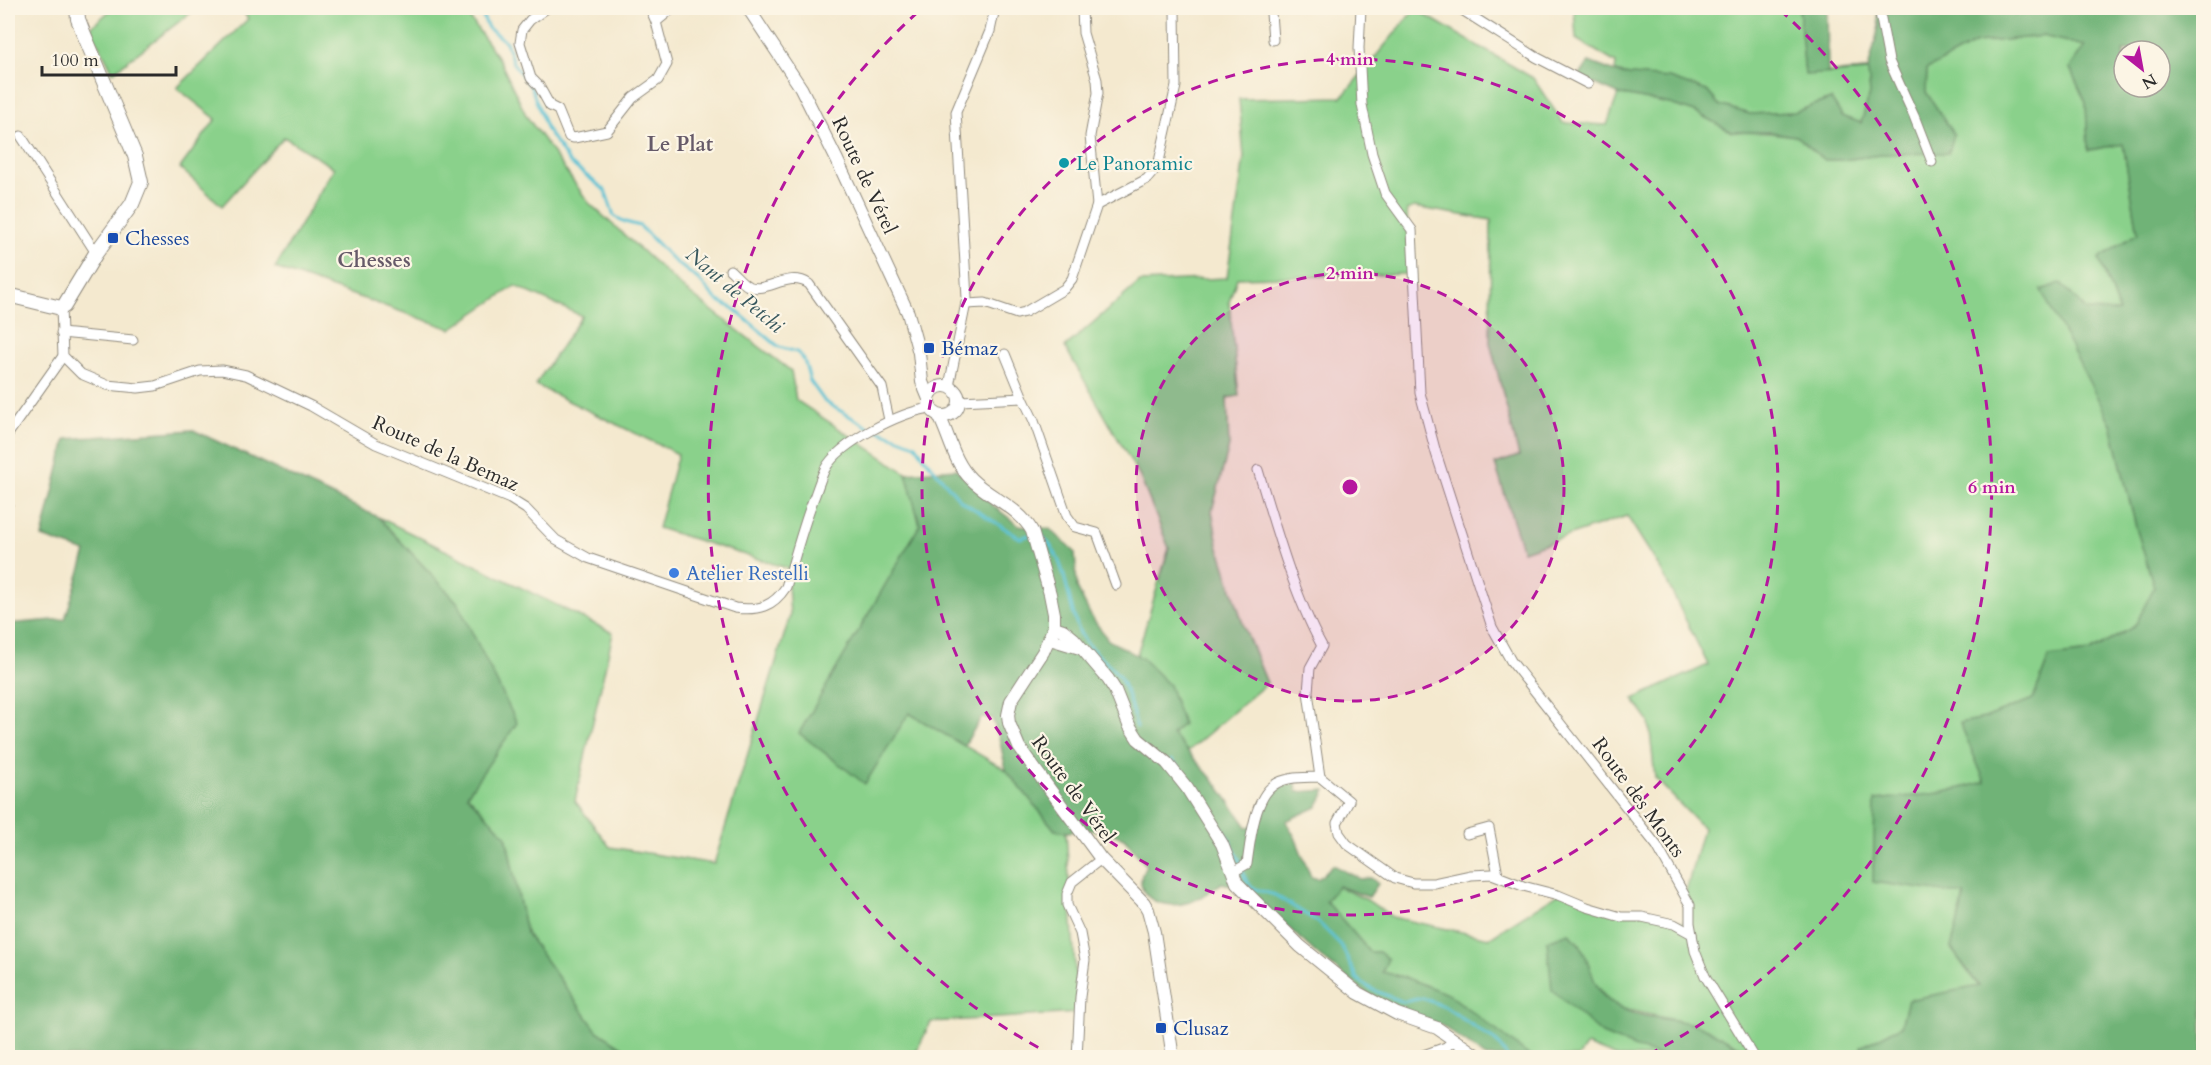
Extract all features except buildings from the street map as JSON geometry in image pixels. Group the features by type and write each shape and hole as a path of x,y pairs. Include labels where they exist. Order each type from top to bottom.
{"main road":[{"path":"8,295 61,308 69,300 96,253 132,204 139,190 141,173 83,32 77,8"}],"street":[{"path":"547,8 530,20 522,30 520,43 531,78 539,86 550,106 558,110 569,137 574,138 607,131 633,98 658,80 667,64 650,8"},
{"path":"656,22 673,8"},
{"name":"Route de Vérel","path":"748,8 801,88 821,126 908,313 919,353 922,382 953,452 972,480 1027,522 1037,547 1054,614 1052,633 1011,701 1009,723 1025,755 1101,859 1148,910 1154,932 1173,1058"},
{"path":"922,371 930,382 944,386 957,392 960,401 954,414 946,417 932,408 932,392 944,386 966,304 956,112 990,31 996,8"},
{"path":"966,304 985,303 1017,314 1064,289 1072,279 1097,206 1090,136 1098,93 1097,80 1083,33 1082,8"},
{"path":"1097,206 1147,179 1158,166 1176,86 1174,8"},
{"path":"1273,8 1271,13 1273,40"},
{"name":"Route des Monts","path":"1361,8 1359,48 1362,105 1366,125 1378,176 1385,193 1412,230 1420,393 1436,453 1492,627 1512,661 1657,846 1690,905 1695,951 1705,976 1755,1058"},
{"path":"1459,8 1536,57 1587,84"},
{"path":"1879,8 1889,61 1932,162"},
{"path":"21,136 96,253"},
{"path":"730,270 748,286 758,287 793,279 802,279 809,284 882,387 889,420"},
{"path":"8,434 63,356 61,308"},
{"path":"61,333 133,340"},
{"path":"1005,354 1034,421 1070,521 1075,527 1097,532 1116,585"},
{"name":"Route de la Bemaz","path":"63,356 81,374 107,385 138,388 155,386 200,371 222,370 246,375 311,406 376,444 510,499 526,509 556,540 588,558 734,608 748,610 761,609 771,604 780,597 786,587 809,510 825,468 847,447 889,420 932,408"},
{"path":"960,401 1023,398"},
{"name":"Route de Vérel","path":"954,414 953,431 959,462"},
{"path":"1258,470 1300,593 1322,646 1310,668 1308,692 1320,777"},
{"path":"8,477 8,504"},
{"path":"1052,633 1081,648 1108,678 1129,725 1138,739 1167,763 1188,789 1222,844 1235,871 1237,883 1300,946 1358,993 1397,1014 1437,1028 1480,1058"},
{"path":"1235,871 1247,864 1251,836 1263,796 1274,784 1292,778 1320,777 1349,801 1337,823 1339,832 1347,844 1395,878 1413,883 1434,883 1471,875 1498,875 1587,907 1621,917 1642,917 1674,924 1692,934"},
{"path":"1467,834 1489,828 1498,875"},
{"path":"1077,1058 1080,997 1085,960 1080,933 1067,905 1067,894 1072,882 1101,859"},
{"path":"1415,1058 1446,1047 1454,1040"}],"green space":[{"path":"113,8 197,8 113,72 90,28"},
{"path":"241,8 463,8 500,61 527,117 589,203 684,289 791,371 796,400 906,473 920,525 800,733 909,713 1006,770 1055,830 1066,832 1078,1013 931,1022 913,1058 637,1057 597,1031 526,933 506,836 467,794 457,602 378,517 613,633 575,801 610,847 714,864 790,616 787,568 658,528 678,454 535,385 582,316 515,286 451,329 275,268 334,168 284,137 222,206 180,168 216,119 177,88 248,19"},
{"path":"1574,8 1799,8 1805,74 1868,70 1870,94 1861,123 1842,116 1831,99 1795,112 1750,114 1719,105 1707,91 1615,72 1616,63 1576,39"},
{"path":"1799,8 1827,8 1828,73 1868,70 1879,26 1877,8 2203,8 2203,1057 1867,1058 1861,1047 1901,1026 1908,1000 1979,986 1951,948 1965,895 1873,882 1875,800 1941,793 1985,782 1960,723 1985,718 2033,699 2049,657 2090,652 2135,626 2154,587 2136,527 2111,424 2041,290 2061,283 2086,310 2119,312 2099,258 2138,233 2123,144 2088,150 2086,103 2070,68 2085,46 2042,36 1976,43 1927,69 1926,92 1954,134 1949,153 1887,154 1843,160 1825,160 1796,136 1771,132 1732,132 1695,112 1670,104 1618,94 1579,77 1589,62 1620,74 1669,78 1707,91 1719,105 1750,114 1795,112 1831,99 1842,116 1861,123 1870,94 1868,71 1805,75"},
{"path":"1415,9 1533,78 1563,123 1607,125 1618,94 1670,104 1695,112 1732,132 1796,136 1825,160 1887,154 1954,134 1926,92 1927,69 1976,43 2042,36 2085,46 2070,68 2086,103 2089,150 2123,144 2138,233 2099,259 2119,312 2085,311 2061,283 2042,290 2111,424 2136,527 2155,587 2135,626 2090,652 2049,657 2033,699 1985,718 1961,723 1985,782 1941,793 1965,895 1951,948 1979,987 1908,1000 1901,1026 1861,1047 1867,1057 1754,1057 1735,1044 1697,1025 1624,1009 1608,1000 1591,977 1581,948 1547,941 1641,1050 1666,1057 1617,1057 1587,1045 1578,1057 1531,1057 1407,978 1382,972 1379,952 1370,952 1326,901 1337,886 1367,900 1392,917 1489,938 1562,891 1602,909 1645,913 1687,923 1684,899 1703,828 1655,778 1649,722 1633,699 1708,665 1661,570 1627,516 1523,551 1495,464 1519,456 1490,343 1491,220 1414,207 1407,210 1410,274 1237,278 1229,302 1239,396 1227,398 1229,446 1212,511 1218,545 1244,627 1267,683 1187,752 1172,734 1136,658 1169,548 1140,477 1065,347 1140,282 1227,278 1244,157 1239,99 1342,97"},
{"path":"193,430 378,517 457,602 517,723 467,795 506,836 526,933 597,1031 637,1057 8,1057 8,624 65,619 86,552 42,537 66,439"},
{"path":"956,469 991,504 1018,525 1050,529 1075,552 1077,588 1091,616 1108,640 1142,658 1169,685 1183,724 1172,734 1217,784 1247,827 1257,825 1278,787 1296,783 1297,792 1326,790 1317,807 1286,821 1311,877 1318,879 1333,865 1360,879 1371,878 1378,884 1369,897 1338,886 1326,901 1370,952 1379,952 1388,959 1382,972 1407,978 1450,995 1531,1057 1486,1057 1441,1025 1371,997 1317,954 1245,888 1222,883 1198,899 1180,904 1169,905 1151,899 1141,886 1146,865 1124,838 1085,829 1068,832 1055,830 1006,770 999,737 992,718 981,718 964,746 909,713 865,784 799,733 920,525 906,473"},
{"path":"1569,933 1585,954 1598,988 1608,1000 1618,1007 1640,1015 1697,1025 1719,1035 1754,1057 1666,1057 1641,1050 1602,1034 1552,990 1547,941"}],"waterway":[{"name":"Nant de Petchi","path":"479,8 488,28 506,42 513,63 531,87 547,130 570,163 605,190 614,216 640,226 674,261 698,279 717,300 734,309 779,347 797,352 804,360 810,381 825,402 870,428"},
{"name":"Nant de Petchi","path":"877,430 916,445 960,500 1020,538 1030,535"},
{"name":"Nant de Petchi","path":"1037,533 1055,552 1061,565 1080,633 1121,680 1137,727"},
{"name":"Nant de Petchi","path":"1172,760 1181,771"},
{"name":"Nant de Petchi","path":"1211,816 1225,832 1239,859 1245,878 1252,888 1275,895 1318,922 1341,945 1357,979 1371,989 1403,1002 1423,998 1445,1007 1497,1042 1508,1058"}],"place":[{"name":"Le Panoramic","path":"1064,163"},
{"name":"Chesses","path":"113,238"},
{"name":"Bémaz","path":"929,348"},
{"name":"Atelier Restelli","path":"674,573"},
{"name":"Clusaz","path":"1161,1028"}],"district":[{"name":"Le Plat","path":"680,144"},
{"name":"Chesses","path":"374,260"}]}
